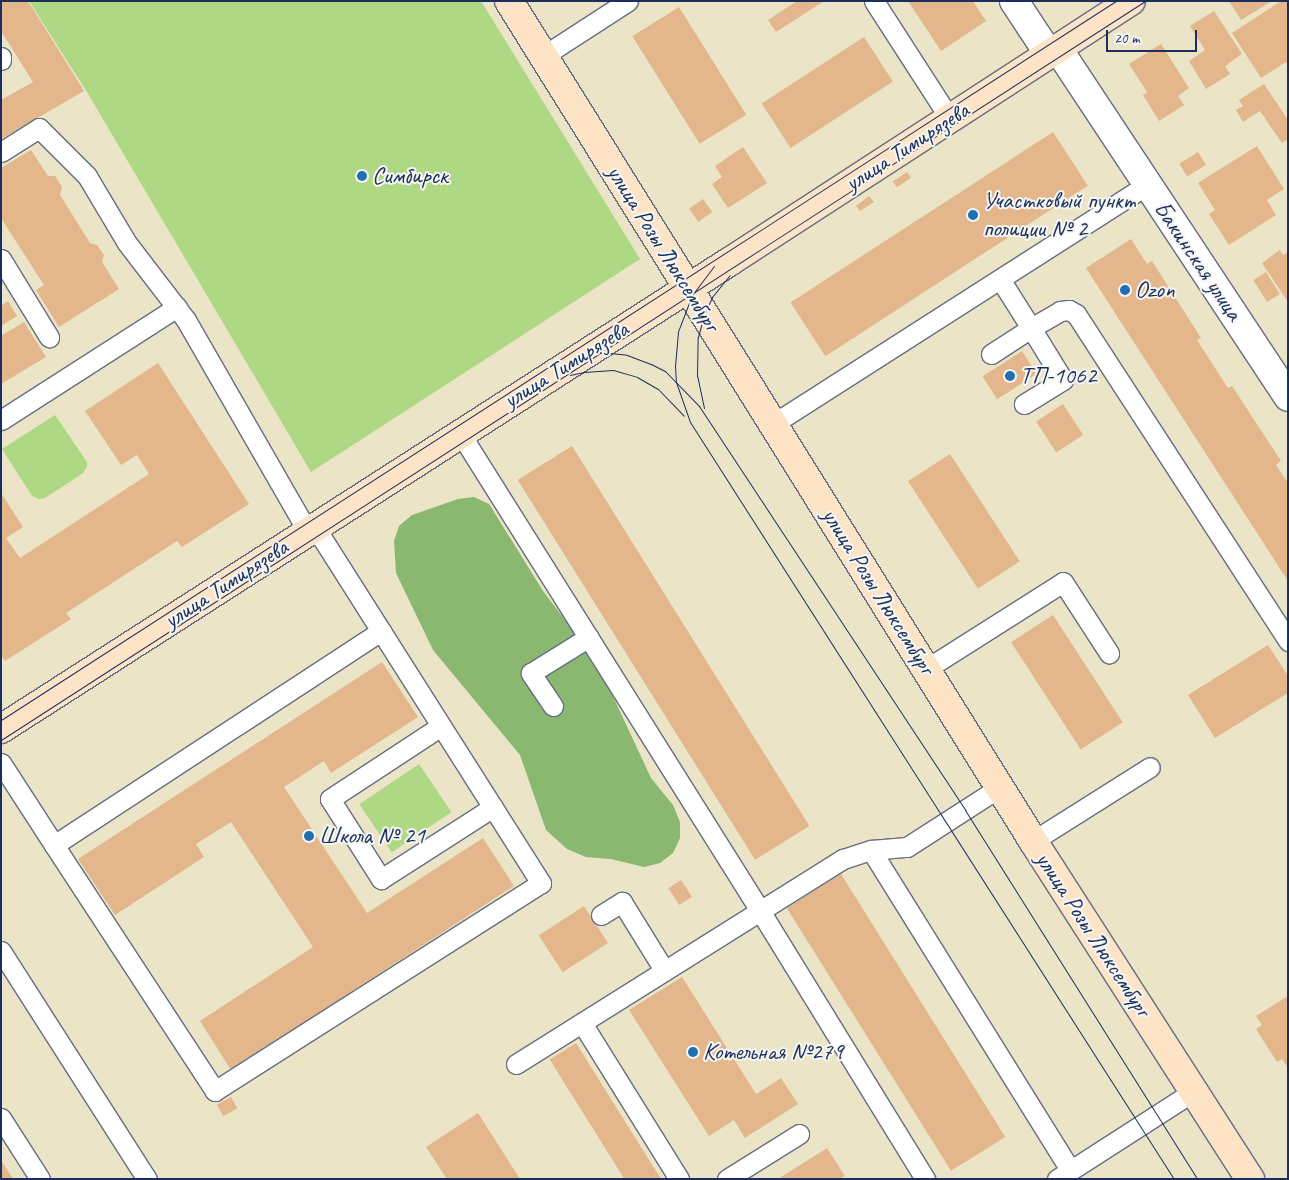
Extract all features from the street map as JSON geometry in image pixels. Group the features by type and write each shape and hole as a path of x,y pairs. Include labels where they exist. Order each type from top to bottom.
{"main road":[{"name":"улица Розы Люксембург","path":"509,1 687,289 1000,787 1250,1179"},
{"name":"улица Тимирязева","path":"4,721 311,529 687,289 1131,1"}],"street":[{"name":"Бакинская улица","path":"1014,1 1054,52 1280,370 1288,397"}],"lane":[{"path":"543,56 628,1"},
{"path":"874,1 950,119"},
{"path":"1,152 39,128 87,176 127,243 186,320 311,529 381,632 541,883 215,1091 1,763"},
{"path":"773,424 1147,185"},
{"path":"1,258 49,337"},
{"path":"1000,279 1063,380 1024,404"},
{"path":"1,420 177,307"},
{"path":"992,354 1060,311 1069,310 1076,314 1288,642"},
{"path":"460,433 759,909 925,1179"},
{"path":"926,668 1063,582 1108,654"},
{"path":"54,845 381,632"},
{"path":"553,706 531,673 589,638"},
{"path":"441,726 330,799 381,879 493,807"},
{"path":"1034,841 1150,767"},
{"path":"516,1064 759,909 843,858 871,850 907,847 1000,787"},
{"path":"871,850 1063,1174 1194,1092"},
{"path":"601,915 622,902 664,970"},
{"path":"1,951 147,1179"},
{"path":"582,1023 679,1179"},
{"path":"1,1118 37,1178"},
{"path":"726,1179 799,1134"}],"green space":[{"name":"Симбирск","path":"29,1 481,1 640,259 311,472 87,92"},
{"path":"55,415 87,462 87,467 83,473 45,498 39,499 32,496 2,449"},
{"path":"474,497 489,504 543,591 597,662 651,778 673,805 680,822 680,838 673,853 660,863 644,867 611,859 586,857 567,849 546,830 520,755 433,650 396,573 394,541 399,526 412,515 458,499"},
{"path":"419,764 451,812 392,852 359,804"}],"building":[{"path":"1,1 28,1 84,91 1,139 1,100 33,82 1,31"},
{"path":"797,1 824,1 776,32 768,20"},
{"path":"908,1 973,1 986,21 941,51"},
{"path":"1229,1 1272,1 1241,20"},
{"path":"1281,1 1288,1 1288,64 1286,62 1261,78 1232,33"},
{"path":"679,7 746,115 700,144 632,36"},
{"path":"1214,11 1242,54 1225,66 1230,74 1206,89 1189,61 1205,50 1190,26"},
{"path":"864,37 893,81 791,148 762,103"},
{"path":"1161,44 1189,88 1178,96 1184,105 1159,121 1143,95 1147,92 1129,64"},
{"path":"1264,84 1288,120 1288,139 1282,143 1260,111 1243,122 1236,110 1243,106 1239,100"},
{"path":"1053,132 1088,186 825,356 790,302"},
{"path":"1257,146 1284,189 1267,200 1276,215 1229,245 1209,214 1215,210 1198,183"},
{"path":"743,147 767,183 728,208 712,184 722,177 715,166"},
{"path":"31,150 48,176 55,176 62,187 60,195 90,243 97,245 104,255 102,262 119,289 59,327 36,290 44,285 1,218 1,168"},
{"path":"1198,152 1206,165 1187,176 1179,164"},
{"path":"907,172 911,178 897,187 893,182"},
{"path":"869,196 874,202 860,211 856,206"},
{"path":"703,199 712,212 698,222 689,209"},
{"path":"1131,239 1147,264 1152,261 1201,338 1197,340 1228,388 1232,386 1281,461 1276,465 1288,483 1288,581 1086,268"},
{"path":"1280,250 1283,255 1288,252 1288,302 1262,263"},
{"path":"1266,272 1280,294 1267,302 1253,280"},
{"path":"8,301 17,316 1,326 1,306"},
{"path":"24,322 46,357 1,384 1,336"},
{"name":"ТП-1062","path":"1022,351 1037,374 997,399 983,377"},
{"path":"158,363 249,504 182,547 177,541 66,613 71,619 5,661 1,655 1,493 23,527 6,538 20,558 149,474 137,455 121,465 85,411"},
{"path":"1063,404 1083,435 1056,452 1036,421"},
{"path":"572,446 809,826 755,860 518,480"},
{"path":"950,454 1020,561 978,589 908,481"},
{"path":"1053,615 1123,722 1081,750 1011,642"},
{"path":"1268,645 1288,676 1288,693 1215,738 1188,695"},
{"path":"382,662 418,717 331,773 324,761 284,787 367,913 483,838 514,886 231,1070 200,1021 313,947 231,822 196,844 204,857 115,915 78,859"},
{"path":"841,874 1005,1137 951,1171 787,908"},
{"path":"681,880 692,897 679,905 668,888"},
{"path":"584,906 608,943 563,972 539,935"},
{"name":"Котельная №279","path":"682,977 756,1094 781,1078 798,1104 745,1138 734,1120 709,1136 629,1010"},
{"path":"1288,996 1288,1068 1282,1059 1277,1062 1256,1029 1262,1025 1256,1016"},
{"path":"576,1043 661,1179 624,1179 550,1059"},
{"path":"231,1097 237,1108 223,1116 217,1105"},
{"path":"478,1113 520,1179 447,1179 426,1147"},
{"path":"827,1148 845,1176 840,1179 778,1179"},
{"path":"1,1160 13,1179 1,1179"}],"tram line":[{"path":"1,720 1116,1"},
{"path":"1,740 1145,1"},
{"path":"714,266 692,295 678,332 675,365 676,382 690,422 1174,1179"},
{"path":"704,408 697,376 698,337 704,315 712,297 730,275"},
{"path":"600,352 627,355 665,371 699,406 965,810 1197,1179"},
{"path":"570,375 613,370 637,377 658,389 684,416"}],"place":[{"name":"Симбирск","path":"362,176"},
{"name":"Участковый пункт полиции № 2","path":"973,215"},
{"name":"Ozon","path":"1125,290"},
{"name":"ТП-1062","path":"1010,376"},
{"name":"Школа № 21","path":"309,836"},
{"name":"Котельная №279","path":"693,1052"}]}
